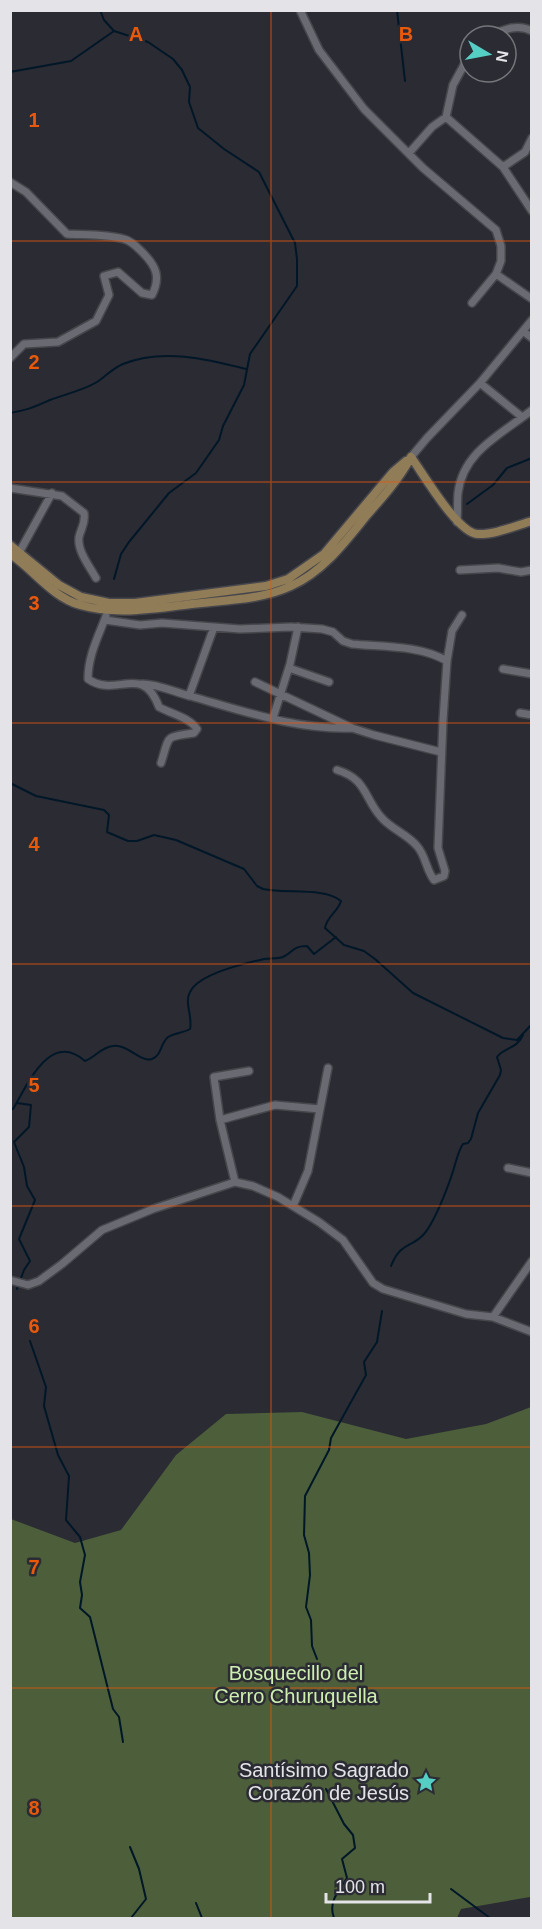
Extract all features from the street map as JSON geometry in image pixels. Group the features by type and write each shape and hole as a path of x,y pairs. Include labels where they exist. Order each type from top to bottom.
{"main road":[{"path":"411,458 457,522 467,531 476,534 531,521"},
{"path":"10,545 59,585 81,597 109,603 135,603 266,586 288,579 324,554 393,472 411,458"},
{"path":"10,554 54,591 78,605 108,611 136,611 268,594 292,586 312,574 330,559 401,476 411,458"}],"street":[{"path":"300,10 320,50 364,109 423,168 496,230 501,246 501,261 496,274 472,303"},
{"path":"410,153 432,127 446,117 453,85 458,76"},
{"path":"446,117 503,167 531,211"},
{"path":"503,167 525,152 531,138"},
{"path":"10,182 26,192 67,234 102,235 126,239 138,247 155,265 158,284 152,295 142,293 118,272 104,276 109,295 96,321 58,342 24,344 10,358"},
{"path":"496,274 531,299"},
{"path":"411,458 480,383 531,321"},
{"path":"523,331 531,338"},
{"path":"480,383 522,417"},
{"path":"457,522 458,492 472,457 483,444 531,410"},
{"path":"10,488 62,496 84,513 86,521 79,537 80,550 96,578"},
{"path":"20,551 52,494"},
{"path":"460,570 498,568 521,572 531,570"},
{"path":"108,611 93,647 88,667 88,679 104,686 134,682 152,684 273,718 326,729 352,728"},
{"path":"338,770 359,781 381,817 418,847 434,880 444,876 445,871 438,848 447,662 452,632 462,615"},
{"path":"105,620 140,625 162,623 240,629 322,628 352,644 423,651 447,662"},
{"path":"189,696 214,627"},
{"path":"273,718 289,668 298,627"},
{"path":"289,668 329,682"},
{"path":"503,669 531,674"},
{"path":"255,682 352,728 441,752"},
{"path":"141,684 155,697 159,707 183,718 197,729 194,733 173,735 169,739 161,763"},
{"path":"520,713 531,715"},
{"path":"293,1206 308,1171 328,1068"},
{"path":"234,1182 220,1120 214,1077 249,1071"},
{"path":"220,1120 275,1105 320,1109"},
{"path":"508,1168 531,1173"},
{"path":"10,1280 28,1285 39,1281 102,1230 153,1209 234,1182 252,1186 319,1222 343,1240 373,1283 383,1289 466,1314 493,1317 531,1332"},
{"path":"493,1317 531,1261"}],"green space":[{"name":"Bosquecillo del Cerro Churuquella","path":"531,1407 530,1897 461,1909 457,1918 11,1918 11,1519 75,1543 121,1530 176,1455 226,1414 302,1412 406,1439 486,1424"}],"waterway":[{"path":"100,10 104,20 114,31 148,42 173,59 182,70 190,87 189,102 198,128 224,149 259,172 295,243 297,259 297,286 250,354 244,385 223,426 219,440 196,473 169,493 129,542 121,554 114,579"},
{"path":"397,10 405,81"},
{"path":"10,72 71,61 114,31"},
{"path":"10,413 22,411 85,388 119,366 138,359 184,357 246,369"},
{"path":"467,504 493,485 507,468 532,458"},
{"path":"10,783 36,796 104,810 109,815 107,832 128,841 137,841 154,835 176,840 244,869 257,886 263,889 315,892 334,897 341,901 325,928 344,945 364,951 375,959 413,993 503,1038 517,1040 532,1024"},
{"path":"10,1109 13,1109 33,1075 51,1056 61,1052 72,1053 85,1061 105,1048 119,1046 148,1060 152,1059 158,1055 168,1037 190,1029 188,996 202,980 235,966 283,957 298,947 307,946 314,954 336,937"},
{"path":"391,1266 399,1252 420,1238 429,1228 447,1189 460,1148 471,1139 478,1113 500,1075 501,1070 497,1057 514,1046 523,1035"},
{"path":"17,1103 31,1105 29,1127 14,1142 24,1167 27,1186 35,1200 19,1239 30,1261 17,1289"},
{"path":"317,1659 312,1646 311,1620 306,1607 310,1575 309,1553 304,1535 305,1496 329,1450 331,1438 366,1375 364,1362 377,1342 382,1311"},
{"path":"30,1341 46,1387 44,1406 58,1455 69,1476 66,1520 80,1537 85,1555 80,1582 82,1595 80,1608 90,1617 113,1709 119,1717 123,1742"},
{"path":"326,1789 344,1824 353,1835 355,1848 342,1859 347,1878 333,1902 334,1918"},
{"path":"130,1847 139,1869 146,1899 131,1918"},
{"path":"451,1889 490,1918"},
{"path":"196,1903 202,1918"}],"place":[{"name":"Santísimo Sagrado Corazón de Jesús","path":"426,1782"}]}
